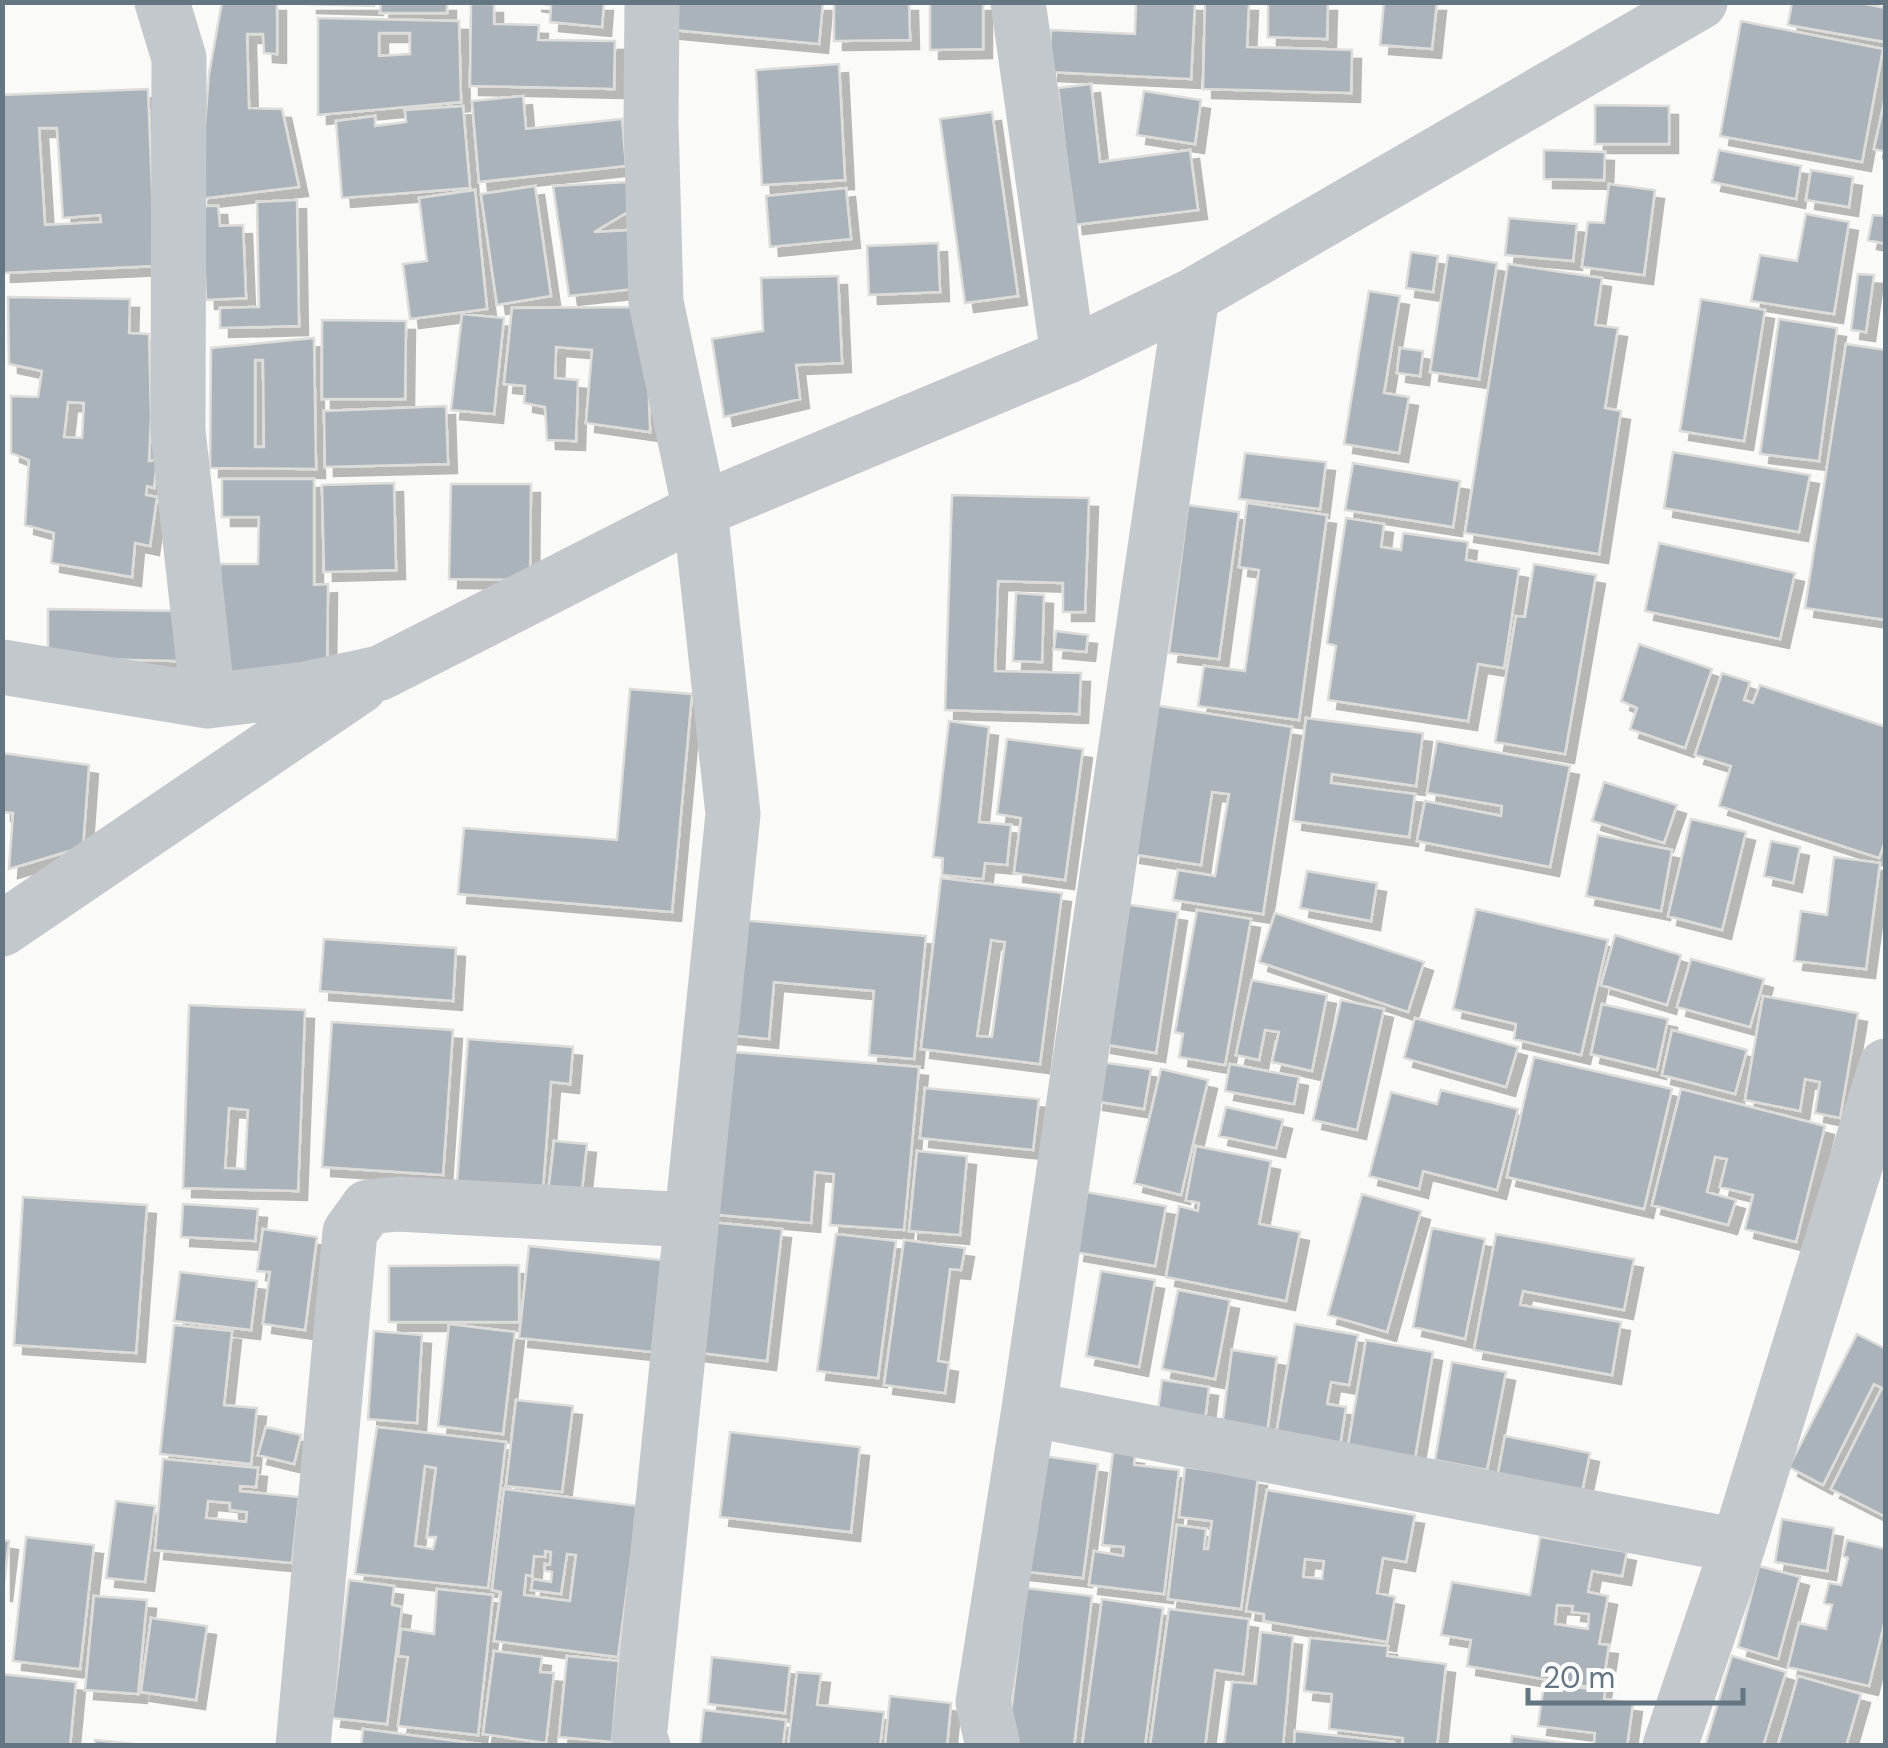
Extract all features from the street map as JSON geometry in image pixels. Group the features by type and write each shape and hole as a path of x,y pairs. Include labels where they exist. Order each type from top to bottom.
{"street":[{"path":"162,2 179,58 178,431 208,701"},
{"path":"179,58 206,2"},
{"path":"643,1746 639,1739 733,814 700,510 656,302 652,2"},
{"path":"1018,2 1068,356"},
{"path":"2,929 380,673 700,510 1068,356 1192,296 1700,2"},
{"path":"993,1746 982,1702 1029,1409 1192,296"},
{"path":"2,666 208,701 306,689 380,673"},
{"path":"1670,1746 1738,1546 1886,1066"},
{"path":"303,1746 350,1232 368,1207 398,1204 692,1220"},
{"path":"1029,1409 1738,1546"}],"building":[{"path":"222,2 277,2 277,54 264,53 263,34 247,34 249,108 282,109 299,187 199,199 209,74"},
{"path":"308,2 375,2 374,6"},
{"path":"381,2 447,2 447,13 380,13"},
{"path":"532,2 604,2 602,27 550,22 551,5"},
{"path":"666,2 823,2 819,44 664,29"},
{"path":"834,2 909,2 910,40 834,41"},
{"path":"930,2 983,2 983,49 930,50"},
{"path":"1136,2 1195,2 1191,79 1049,72 1051,30 1135,34"},
{"path":"1205,2 1249,2 1247,47 1352,50 1351,93 1203,89"},
{"path":"1268,2 1328,2 1327,39 1268,37"},
{"path":"1384,2 1437,2 1432,49 1380,45"},
{"path":"1792,2 1855,2 1886,8 1885,42 1788,25"},
{"path":"471,4 494,4 494,24 539,25 538,40 615,41 614,89 470,86"},
{"path":"318,18 459,21 461,102 318,115","holes":["379,33 410,33 410,54 379,56"]},
{"path":"1741,21 1883,49 1862,162 1720,136"},
{"path":"839,64 845,180 762,185 756,70"},
{"path":"1091,84 1100,162 1190,150 1198,210 1074,225 1058,88"},
{"path":"148,89 155,266 2,273 2,95","holes":["39,128 57,128 63,218 100,215 101,222 45,225"]},
{"path":"1144,91 1201,100 1195,144 1137,135"},
{"path":"1886,94 1886,152 1874,149"},
{"path":"523,96 526,129 622,119 626,166 479,182 472,101"},
{"path":"1595,105 1669,106 1669,144 1595,144"},
{"path":"463,106 470,188 342,198 336,121 375,116 375,126 406,122 405,110"},
{"path":"992,112 1018,296 965,303 940,119"},
{"path":"1544,150 1605,152 1604,180 1544,179"},
{"path":"1719,150 1801,166 1796,199 1712,182"},
{"path":"1811,170 1853,177 1849,207 1806,200"},
{"path":"627,182 631,210 594,232 632,230 634,289 569,296 553,186"},
{"path":"1609,184 1655,190 1644,275 1582,267 1588,222 1604,223"},
{"path":"535,186 551,296 497,305 481,194"},
{"path":"846,188 851,239 770,247 766,196"},
{"path":"475,190 487,309 410,319 403,264 427,261 419,198"},
{"path":"297,200 299,326 220,328 220,308 259,307 257,202"},
{"path":"202,206 218,206 220,226 243,225 246,298 206,300"},
{"path":"1886,211 1886,244 1868,240 1873,215 1885,216"},
{"path":"1806,214 1849,222 1834,314 1751,301 1760,255 1797,261"},
{"path":"1509,218 1577,224 1573,261 1505,255"},
{"path":"938,243 940,292 869,295 867,246"},
{"path":"1411,252 1438,256 1433,292 1406,288"},
{"path":"1448,255 1497,263 1479,379 1430,372"},
{"path":"1508,264 1602,278 1595,325 1618,328 1605,408 1621,411 1599,554 1465,533"},
{"path":"1858,274 1874,275 1866,332 1851,330"},
{"path":"838,276 842,363 796,365 800,399 724,417 712,339 763,331 761,278"},
{"path":"1369,291 1400,296 1384,393 1409,397 1399,453 1344,444"},
{"path":"8,297 130,299 129,333 149,334 149,461 157,460 154,488 147,486 146,495 157,497 150,546 135,543 132,577 51,563 54,533 25,525 29,460 11,453 11,396 38,397 42,371 9,364","holes":["68,402 84,403 82,438 64,437"]},
{"path":"1701,299 1765,310 1744,441 1680,431"},
{"path":"646,307 650,432 586,423 592,350 556,347 555,378 578,380 576,441 547,440 545,407 524,403 525,386 504,384 512,308"},
{"path":"462,314 504,318 494,414 451,410"},
{"path":"1779,319 1837,328 1819,461 1760,454"},
{"path":"322,320 406,321 405,399 322,399"},
{"path":"314,338 316,469 210,468 211,348","holes":["255,360 263,360 264,447 255,447"]},
{"path":"1846,344 1886,350 1886,620 1805,608"},
{"path":"1400,348 1423,351 1420,376 1397,373"},
{"path":"446,406 448,464 325,467 324,411"},
{"path":"1673,452 1810,475 1799,532 1664,508"},
{"path":"1245,453 1326,462 1320,509 1239,499"},
{"path":"1353,463 1460,481 1453,527 1345,510"},
{"path":"222,479 314,479 314,585 328,584 327,672 221,672 220,564 258,564 259,517 222,517"},
{"path":"394,483 396,570 324,572 322,485"},
{"path":"451,484 531,484 530,580 449,579"},
{"path":"952,495 1089,498 1085,612 1063,612 1063,583 998,581 995,671 1081,673 1079,714 945,710"},
{"path":"1247,503 1327,515 1299,720 1198,706 1204,666 1245,671 1259,570 1239,567"},
{"path":"1188,505 1239,512 1219,659 1169,653"},
{"path":"1346,518 1384,524 1381,547 1401,550 1403,533 1468,542 1466,560 1519,569 1504,668 1478,664 1468,721 1328,700 1336,646 1327,643"},
{"path":"1659,543 1795,573 1780,639 1645,611"},
{"path":"1534,564 1596,575 1565,754 1495,742 1516,616 1525,617"},
{"path":"1016,593 1044,595 1042,662 1013,661"},
{"path":"48,609 179,611 178,661 48,658"},
{"path":"1056,631 1088,635 1086,652 1054,649"},
{"path":"1639,644 1712,669 1685,748 1630,729 1637,708 1621,701"},
{"path":"1722,673 1750,682 1744,700 1753,703 1760,685 1886,727 1886,839 1879,858 1719,806 1731,766 1695,755"},
{"path":"630,689 692,694 672,912 458,894 464,828 617,840"},
{"path":"1154,705 1292,727 1263,914 1173,900 1178,870 1215,876 1229,794 1212,792 1201,865 1131,854"},
{"path":"1306,718 1423,733 1416,786 1332,774 1331,783 1415,794 1409,837 1293,821"},
{"path":"949,721 989,727 979,822 1011,825 1007,865 985,863 983,879 942,875 943,858 933,857"},
{"path":"1007,739 1083,749 1065,880 1014,873 1021,818 997,814"},
{"path":"1437,741 1570,766 1550,867 1417,841 1425,801 1501,816 1502,806 1427,793"},
{"path":"2,753 89,765 83,847 9,869 13,813 2,812"},
{"path":"1604,782 1677,805 1664,843 1592,821"},
{"path":"1691,819 1746,832 1722,930 1668,916"},
{"path":"1598,835 1672,850 1661,911 1586,896"},
{"path":"1771,841 1800,847 1793,883 1764,876"},
{"path":"1834,857 1880,863 1866,969 1794,961 1801,911 1827,915"},
{"path":"1307,871 1377,883 1371,921 1300,908"},
{"path":"941,878 1062,893 1040,1064 921,1049","holes":["991,940 1005,942 992,1037 977,1036"]},
{"path":"1124,904 1178,912 1156,1053 1102,1044"},
{"path":"1476,909 1608,940 1581,1055 1514,1039 1516,1024 1453,1009"},
{"path":"1197,910 1251,919 1225,1065 1179,1057 1183,1034 1175,1032"},
{"path":"1275,913 1424,962 1408,1012 1259,962"},
{"path":"728,919 926,936 914,1059 869,1055 874,991 774,982 769,1039 718,1034"},
{"path":"1615,935 1681,955 1667,1005 1601,985"},
{"path":"324,939 456,948 453,1001 320,991"},
{"path":"1691,959 1764,979 1750,1027 1677,1007"},
{"path":"1252,980 1327,995 1312,1071 1272,1062 1279,1032 1265,1030 1259,1060 1236,1055"},
{"path":"1763,996 1858,1013 1840,1118 1815,1113 1820,1082 1805,1079 1800,1111 1745,1100"},
{"path":"1341,1000 1384,1009 1357,1130 1313,1120"},
{"path":"1602,1004 1668,1019 1657,1070 1591,1054"},
{"path":"189,1005 305,1010 298,1191 183,1188","holes":["229,1108 248,1110 245,1169 225,1168"]},
{"path":"1415,1018 1518,1047 1506,1087 1404,1058"},
{"path":"332,1022 453,1030 443,1175 322,1167"},
{"path":"1672,1030 1747,1050 1735,1094 1662,1075"},
{"path":"468,1039 573,1047 570,1084 551,1082 542,1202 456,1195"},
{"path":"721,1051 919,1067 904,1230 830,1225 834,1174 815,1172 811,1223 708,1214"},
{"path":"1534,1057 1672,1089 1644,1209 1507,1177"},
{"path":"1100,1062 1151,1069 1144,1109 1094,1101"},
{"path":"1230,1064 1299,1077 1294,1104 1225,1091"},
{"path":"1161,1069 1208,1080 1181,1195 1134,1183"},
{"path":"925,1088 1039,1099 1033,1150 920,1138"},
{"path":"1681,1089 1825,1126 1796,1242 1745,1229 1753,1195 1720,1187 1727,1159 1715,1157 1707,1192 1736,1200 1728,1225 1652,1205"},
{"path":"1441,1090 1518,1109 1497,1190 1423,1171 1419,1189 1369,1176 1391,1092 1437,1104"},
{"path":"1226,1107 1283,1120 1276,1148 1219,1136"},
{"path":"554,1141 587,1144 581,1198 548,1194"},
{"path":"1196,1146 1271,1161 1259,1224 1300,1232 1286,1301 1166,1277 1179,1206 1198,1211 1199,1203 1186,1200"},
{"path":"917,1151 967,1156 960,1235 909,1231"},
{"path":"1086,1192 1166,1206 1155,1266 1075,1252"},
{"path":"1362,1194 1421,1211 1387,1332 1328,1315"},
{"path":"23,1197 147,1205 136,1353 14,1345"},
{"path":"183,1204 258,1209 255,1241 181,1237"},
{"path":"709,1222 782,1229 767,1361 693,1352"},
{"path":"1432,1228 1485,1239 1465,1339 1413,1327"},
{"path":"263,1229 317,1237 305,1330 263,1324 270,1272 257,1271"},
{"path":"836,1234 896,1241 878,1378 817,1371"},
{"path":"1496,1234 1634,1259 1624,1310 1523,1291 1520,1305 1621,1322 1612,1375 1474,1350"},
{"path":"904,1240 965,1248 961,1270 950,1269 938,1361 949,1363 945,1393 884,1385"},
{"path":"529,1246 662,1260 652,1352 519,1338"},
{"path":"519,1265 519,1322 389,1322 389,1266"},
{"path":"1101,1271 1155,1280 1139,1367 1086,1356"},
{"path":"180,1272 257,1281 251,1330 174,1321"},
{"path":"1178,1290 1230,1300 1215,1379 1162,1369"},
{"path":"449,1324 515,1332 503,1434 438,1426"},
{"path":"1295,1324 1358,1335 1349,1385 1331,1382 1327,1404 1346,1407 1339,1452 1275,1441"},
{"path":"174,1325 232,1331 224,1405 257,1408 251,1464 160,1454"},
{"path":"374,1331 422,1335 417,1423 368,1419"},
{"path":"1857,1334 1886,1349 1886,1517 1831,1489 1882,1388 1874,1384 1823,1485 1789,1467"},
{"path":"1366,1340 1433,1352 1415,1458 1348,1446"},
{"path":"1232,1350 1277,1357 1266,1440 1221,1434"},
{"path":"1452,1362 1506,1372 1487,1470 1435,1460"},
{"path":"1162,1380 1209,1387 1205,1420 1158,1411"},
{"path":"516,1400 573,1406 562,1492 506,1486"},
{"path":"266,1427 301,1435 294,1464 258,1455"},
{"path":"377,1427 506,1442 488,1588 355,1574","holes":["425,1466 436,1468 427,1537 436,1537 433,1549 415,1546"]},
{"path":"730,1432 860,1447 851,1532 720,1517"},
{"path":"1505,1436 1590,1453 1580,1501 1496,1484"},
{"path":"1113,1452 1135,1455 1134,1465 1179,1470 1164,1594 1089,1585 1094,1551 1123,1556 1124,1547 1102,1545"},
{"path":"1037,1455 1098,1464 1083,1578 1020,1571"},
{"path":"163,1459 258,1468 256,1487 240,1486 240,1491 299,1497 292,1563 155,1550","holes":["208,1501 230,1503 230,1510 247,1512 246,1522 206,1518"]},
{"path":"1185,1467 1258,1477 1241,1609 1168,1599 1177,1525 1206,1529 1204,1549 1208,1549 1212,1521 1179,1517"},
{"path":"504,1489 638,1506 618,1657 494,1641 501,1592 492,1590","holes":["545,1551 551,1552 550,1565 545,1564 545,1570 552,1572 551,1582 533,1579 531,1590 561,1594 567,1554 576,1555 570,1601 524,1595 526,1575 532,1576 534,1556 545,1557"]},
{"path":"1267,1490 1415,1515 1406,1562 1383,1558 1377,1593 1395,1597 1387,1642 1264,1621 1264,1614 1246,1611","holes":["1305,1559 1324,1561 1322,1579 1303,1577"]},
{"path":"116,1501 155,1506 145,1582 106,1578"},
{"path":"1782,1519 1834,1528 1827,1571 1775,1562"},
{"path":"26,1537 94,1545 80,1669 13,1661"},
{"path":"1540,1537 1627,1552 1622,1576 1592,1571 1588,1592 1608,1596 1599,1644 1609,1645 1602,1689 1467,1666 1471,1640 1441,1635 1452,1582 1530,1595","holes":["1557,1605 1573,1606 1572,1612 1589,1614 1588,1629 1555,1624"]},
{"path":"2,1540 9,1541 3,1592 2,1592"},
{"path":"1847,1540 1886,1549 1886,1616 1869,1686 1788,1667 1799,1623 1826,1629 1832,1605 1824,1603 1829,1583 1841,1585 1848,1558 1843,1556"},
{"path":"1759,1566 1800,1577 1778,1659 1738,1647"},
{"path":"349,1580 394,1586 392,1605 402,1607 387,1724 332,1718"},
{"path":"1026,1588 1092,1596 1074,1746 1007,1746"},
{"path":"437,1589 493,1595 478,1735 398,1726 408,1657 398,1656 401,1629 434,1634"},
{"path":"94,1596 147,1600 138,1694 85,1690"},
{"path":"1102,1599 1163,1608 1145,1746 1082,1746"},
{"path":"1169,1609 1249,1619 1243,1674 1215,1670 1205,1746 1150,1746"},
{"path":"151,1618 207,1626 196,1700 141,1692"},
{"path":"1261,1632 1293,1636 1283,1746 1224,1745 1232,1682 1256,1684"},
{"path":"1310,1638 1388,1646 1387,1656 1446,1664 1437,1746 1402,1746 1403,1738 1329,1729 1332,1694 1304,1691"},
{"path":"494,1651 542,1657 540,1672 554,1673 546,1743 483,1734"},
{"path":"567,1656 619,1661 612,1742 559,1737"},
{"path":"1732,1656 1786,1672 1763,1746 1705,1746"},
{"path":"712,1657 790,1666 785,1713 708,1704"},
{"path":"797,1672 821,1674 817,1705 884,1712 880,1746 788,1746"},
{"path":"2,1674 76,1682 70,1746 2,1746"},
{"path":"1798,1676 1861,1694 1846,1746 1778,1746"},
{"path":"1544,1683 1605,1691 1604,1699 1633,1703 1627,1746 1594,1744 1595,1733 1538,1726"},
{"path":"890,1696 951,1703 947,1746 885,1746"},
{"path":"704,1710 786,1720 783,1746 700,1746"},
{"path":"363,1729 495,1746 361,1746"},
{"path":"1295,1731 1394,1742 1394,1746 1294,1746"},
{"path":"1512,1736 1590,1746 1511,1746"},
{"path":"95,1740 155,1746 95,1746"}]}
